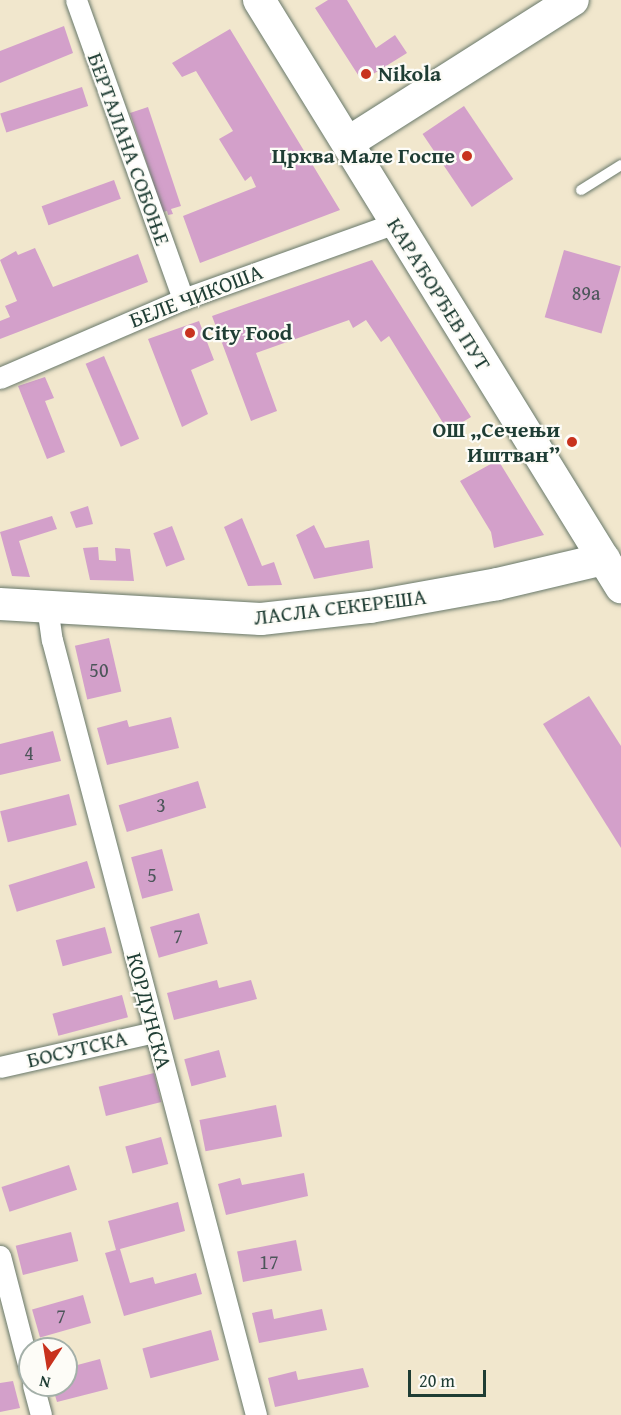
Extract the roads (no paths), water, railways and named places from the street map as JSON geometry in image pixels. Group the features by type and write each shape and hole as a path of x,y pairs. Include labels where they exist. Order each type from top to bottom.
{"street":[{"name":"БЕРТАЛАНА СОБОЊЕ","path":"76,0 183,299"},
{"name":"КАРАЂОРЂЕВ ПУТ","path":"259,0 349,142 395,223 612,555 621,587"},
{"path":"349,142 573,0"},
{"name":"БЕЛЕ ЧИКОША","path":"0,378 183,299 395,223"},
{"name":"ЛАСЛА СЕКЕРЕША","path":"0,604 261,620 393,603 612,555"},
{"name":"КОРДУНСКА","path":"46,606 52,639 154,1032 256,1415"},
{"name":"БОСУТСКА","path":"0,1067 154,1032"},
{"path":"0,1256 21,1337"},
{"path":"36,1397 41,1415"}],"lane":[{"path":"581,190 621,165"}],"place":[{"name":"Nikola","path":"366,74"},
{"name":"Црква Мале Госпе","path":"467,156"},
{"name":"City Food","path":"190,333"},
{"name":"ОШ „Сечењи Иштван”","path":"572,442"}]}
